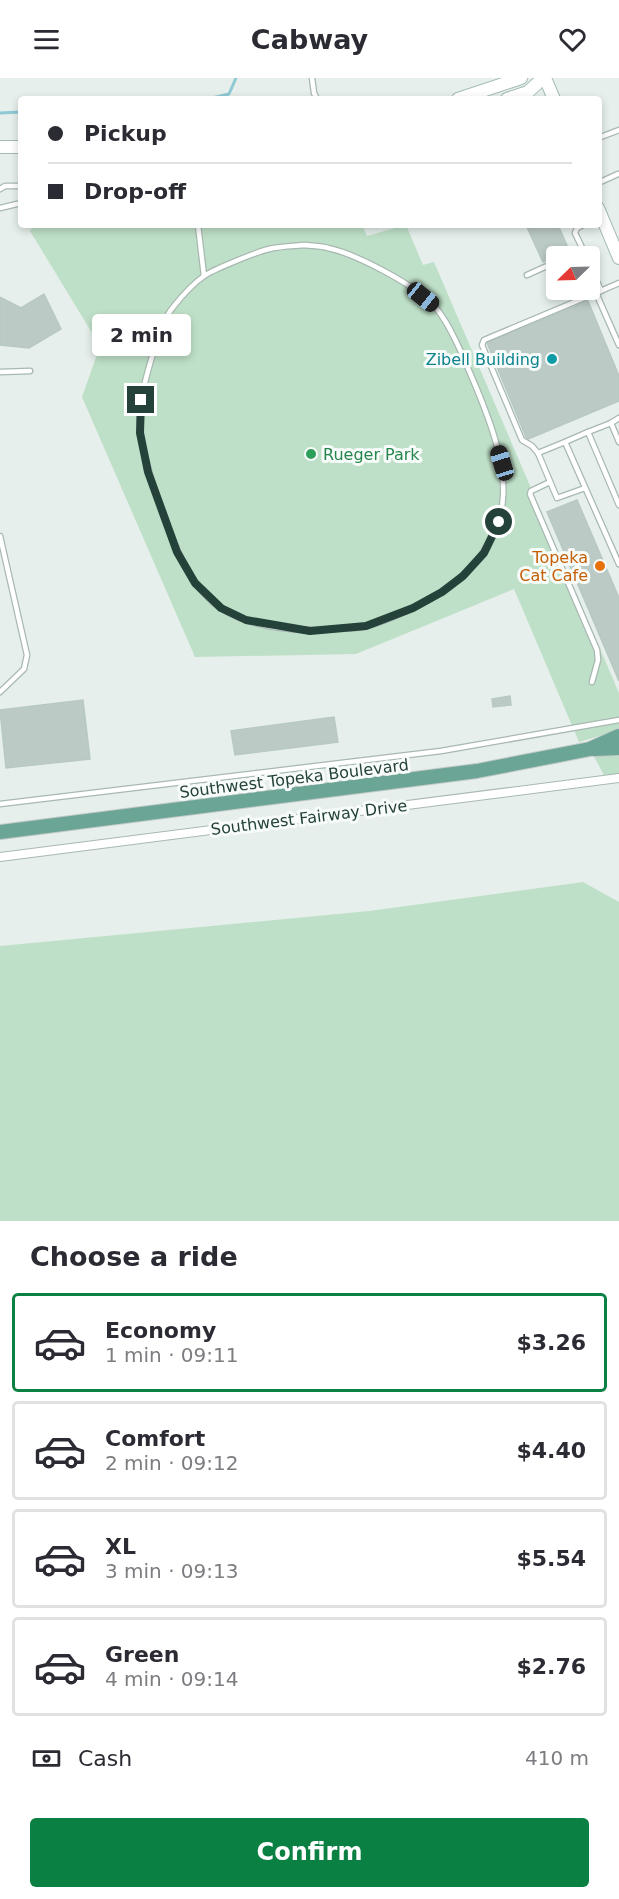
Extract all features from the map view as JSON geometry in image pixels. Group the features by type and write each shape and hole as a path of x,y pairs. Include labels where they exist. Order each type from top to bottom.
{"main road":[{"path":"467,96 521,78"},
{"path":"516,96 528,92 544,78 553,96"},
{"path":"0,147 18,147"},
{"path":"602,218 616,242 619,258"},
{"name":"Southwest Topeka Boulevard","path":"590,749 619,736"},
{"name":"Southwest Topeka Boulevard","path":"0,832 477,771 590,749 619,748"}],"street":[{"name":"Southwest Fairway Drive","path":"0,857 619,778"}],"lane":[{"path":"312,78 315,96"},
{"path":"602,136 619,130"},
{"path":"602,181 618,174"},
{"path":"0,189 5,186 18,186"},
{"path":"0,208 18,205"},
{"path":"198,228 204,276"},
{"path":"578,228 575,230 581,246"},
{"path":"305,245 329,248 366,262 409,286 436,307 460,349 490,421 502,463 504,494 499,522 484,553 463,576 442,592 413,608 366,626 310,631 246,620 221,608 195,583 177,552 148,472 140,433 141,400 159,335 173,307 204,276 269,249 305,245"},
{"path":"527,275 546,266"},
{"path":"600,292 619,283"},
{"path":"600,295 619,345"},
{"path":"580,300 484,340 482,345 522,440 538,453 557,498 585,488"},
{"path":"0,372 30,371"},
{"path":"538,453 619,418"},
{"path":"611,423 619,442"},
{"path":"588,432 619,505"},
{"path":"564,442 619,564"},
{"path":"550,482 531,491 530,494 597,650 598,660 592,682"},
{"path":"0,536 27,655 24,669 0,692"},
{"path":"0,804 441,751 619,720"}],"green space":[{"name":"Rueger Park","path":"32,228 363,228 367,236 395,228 407,228 423,265 434,262 619,693 619,730 579,742 514,589 356,654 195,657 82,397 100,346 30,231"},
{"path":"619,744 619,780 606,779 590,749"},
{"path":"583,882 619,902 619,1221 0,1221 0,946 369,911"}],"building":[{"path":"527,228 559,228 567,246 546,246 546,261 543,262"},
{"path":"44,294 61,329 29,348 0,345 0,297 21,308"},
{"name":"Zibell Building","path":"588,301 619,376 619,401 528,439 487,343"},
{"path":"577,500 619,598 619,681 547,512"},
{"path":"510,696 511,705 493,707 492,699"},
{"path":"83,700 90,759 6,768 0,710"},
{"path":"334,717 338,742 235,755 231,731"}],"waterway":[{"path":"221,96 229,94 236,78"},
{"path":"0,113 18,112"}],"place":[{"name":"Zibell Building","path":"552,359"},
{"name":"Rueger Park","path":"311,454"},
{"name":"Topeka Cat Cafe","path":"600,566"}],"route":[{"path":"141,400 140,433 148,472 177,552 195,583 221,608 246,620 310,631 366,626 413,608 442,592 463,576 484,553 499,522"}]}
